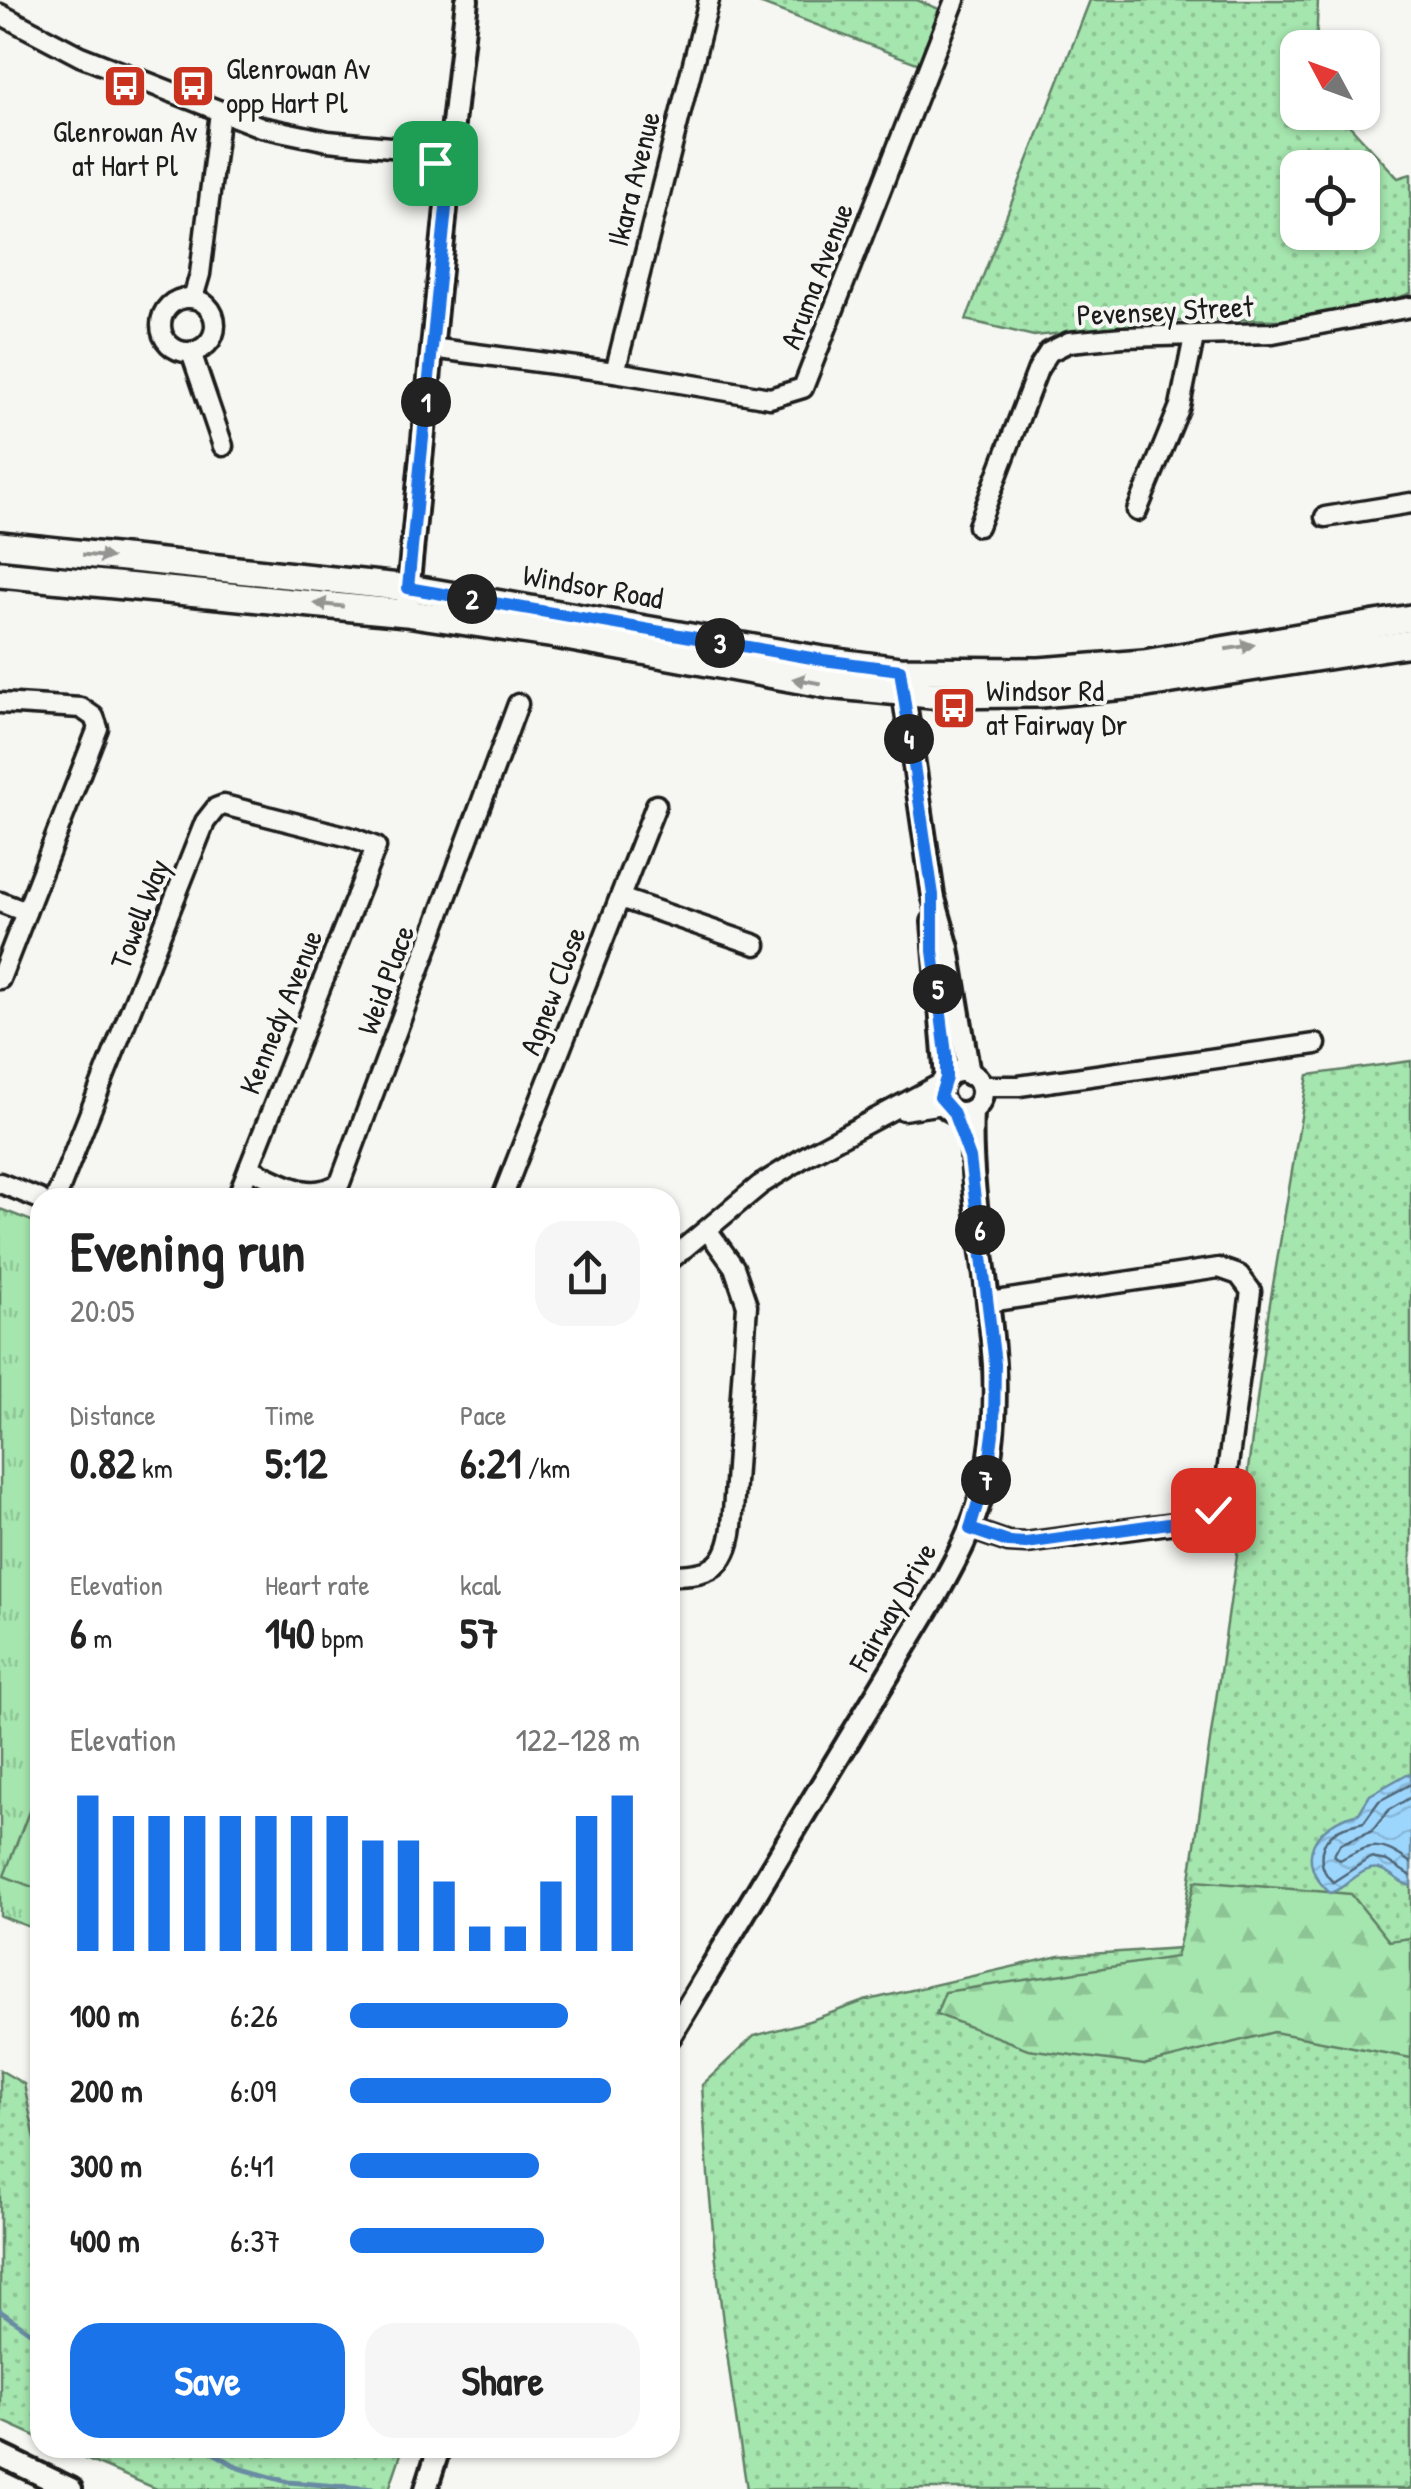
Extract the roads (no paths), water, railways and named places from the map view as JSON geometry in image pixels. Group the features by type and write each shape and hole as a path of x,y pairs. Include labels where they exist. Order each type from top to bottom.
{"main road":[{"name":"Windsor Road","path":"0,545 407,601 571,638 828,685 1144,663 1411,618"},
{"name":"Windsor Road","path":"0,574 407,601"},
{"name":"Windsor Road","path":"902,681 931,695 1040,694 1147,684 1411,642"}],"street":[{"path":"442,146 466,0"},
{"name":"Ikara Avenue","path":"614,372 708,0"},
{"name":"Aruma Avenue","path":"431,348 770,398 803,388 955,0"},
{"path":"2,22 220,112 289,134 442,146 460,153 450,168 407,601"},
{"path":"193,298 200,274 220,112"},
{"path":"193,298 213,313 215,330 206,345 190,352 168,343 162,319 177,300 193,298"},
{"name":"Pevensey Street","path":"978,526 1048,352 1068,342 1123,337 1273,333 1411,306"},
{"path":"1138,511 1180,406 1194,336"},
{"path":"190,352 223,446"},
{"path":"1325,517 1411,503"},
{"name":"Fairway Drive","path":"680,2019 937,1594 970,1529 984,1488 994,1426 995,1364 989,1302 961,1093 933,951 933,895 902,681"},
{"path":"0,704 81,708 94,716 98,728 0,979"},
{"name":"Weid Place","path":"331,1188 340,1183 518,704"},
{"name":"Towell Way","path":"60,1188 210,814 224,805 232,806 376,847"},
{"name":"Agnew Close","path":"506,1188 656,805"},
{"name":"Kennedy Avenue","path":"241,1188 376,847"},
{"path":"620,898 756,945"},
{"path":"0,902 26,912"},
{"path":"680,1252 773,1177 811,1152 892,1112 961,1093 1316,1044"},
{"name":"Weid Place","path":"249,1168 297,1188"},
{"path":"0,1183 30,1195"},
{"path":"680,1575 702,1574 714,1568 730,1544 747,1304 734,1268 708,1231"},
{"path":"970,1529 1008,1542 1026,1543 1190,1520 1213,1510 1226,1488 1252,1291 1239,1274 1219,1268 989,1302"},
{"path":"0,2455 72,2489"},
{"path":"426,2489 436,2458"}],"water":[{"path":"1411,1775 1411,1886 1375,1869 1330,1893 1312,1868 1311,1855 1320,1834 1359,1813 1370,1795"}],"waterway":[{"path":"0,2311 30,2332"},
{"path":"222,2458 239,2468 288,2482 374,2489"}],"place":[{"name":"Glenrowan Av at Hart Pl","path":"125,86"},
{"name":"Glenrowan Av opp Hart Pl","path":"193,86"},
{"name":"Windsor Rd at Fairway Dr","path":"954,708"}]}
